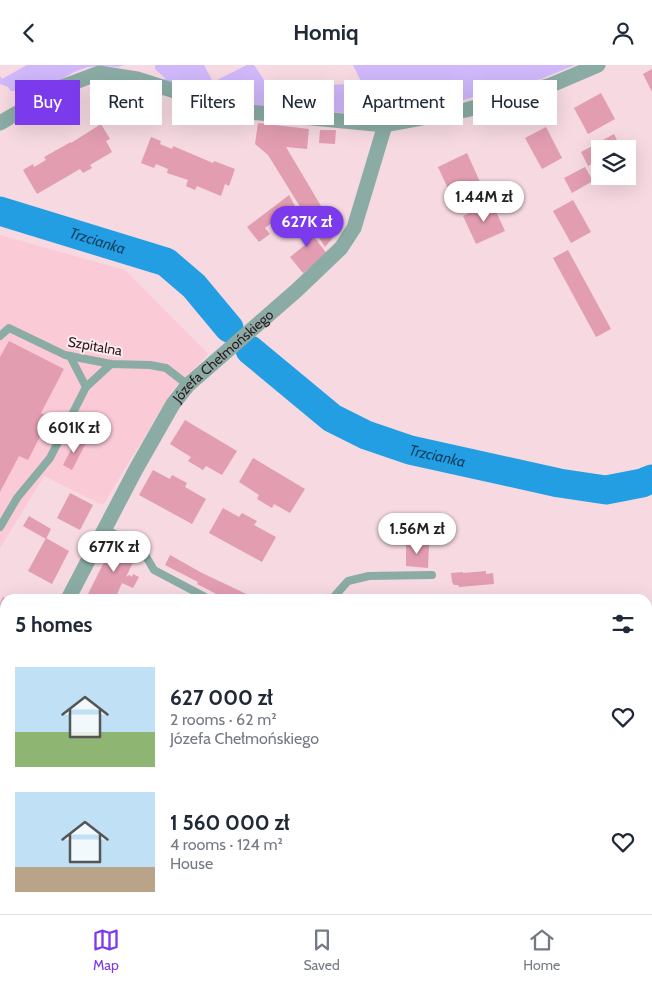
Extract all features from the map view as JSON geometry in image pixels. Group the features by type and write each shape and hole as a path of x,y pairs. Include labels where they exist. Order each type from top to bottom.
{"street":[{"path":"463,110 551,85 598,65"},
{"path":"0,123 62,87 99,73 138,72 238,111 344,121"},
{"name":"Józefa Chełmońskiego","path":"71,594 173,405 188,385 297,291 341,248 354,228 385,125"}],"lane":[{"name":"Szpitalna","path":"0,336 9,328 65,355 112,364 150,365 166,369 188,385"},
{"path":"70,356 86,387"},
{"path":"0,527 18,498 50,458 86,387 112,364"},
{"path":"105,529 134,543 144,553 154,571 199,594"},
{"path":"336,594 348,581 369,576 432,575"}],"shaded area":[{"path":"27,65 124,65 118,67 88,67 74,72 61,80 15,80 15,91 11,91 8,87 0,84 0,76 2,79"},
{"path":"155,65 204,65 212,80 172,80 172,83 164,81 165,78 155,69"},
{"path":"247,65 254,65 264,80 264,107 254,107 254,80 217,80"},
{"path":"353,65 575,65 537,80 473,80 473,97 463,100 463,80 360,80"},
{"path":"344,84 344,113 334,112 334,85"},
{"path":"0,235 125,270 208,354 173,390 103,505 44,476 0,548"}],"building":[{"path":"652,69 652,92 643,74"},
{"path":"601,93 615,119 588,134 574,108"},
{"path":"258,123 309,129 307,149 286,147 337,233 325,247 268,155 255,144"},
{"path":"102,125 110,139 106,141 112,152 90,165 92,168 83,173 80,169 37,194 23,170 33,164 34,167 46,160 44,157"},
{"path":"546,127 562,158 542,169 525,138"},
{"path":"320,130 336,130 335,144 319,143"},
{"path":"614,134 617,140 603,140"},
{"path":"151,137 161,141 160,144 172,149 173,146 213,163 214,161 235,169 229,186 225,184 221,196 197,186 195,190 186,186 188,180 167,173 168,169 156,164 154,168 141,163"},
{"path":"591,147 591,164 588,166 581,152"},
{"path":"467,153 480,182 451,195 438,167"},
{"path":"585,167 591,178 591,182 572,193 564,178"},
{"path":"289,195 295,206 265,228 270,234 259,242 247,227"},
{"path":"573,200 591,232 571,243 553,211"},
{"path":"492,203 505,231 476,244 463,216"},
{"path":"300,218 327,254 303,273 290,257 305,245 291,224"},
{"path":"568,250 611,329 596,337 553,258"},
{"path":"9,341 64,369 41,413 50,417 28,460 19,456 0,492 0,357"},
{"path":"185,420 237,451 222,475 206,466 203,470 188,461 191,457 170,444"},
{"path":"77,438 86,443 72,470 63,465"},
{"path":"253,458 305,489 290,513 274,504 272,508 257,499 259,495 239,482"},
{"path":"153,470 170,479 172,475 187,483 185,487 206,499 192,524 139,495"},
{"path":"70,493 93,505 80,530 57,518"},
{"path":"223,508 239,517 242,513 257,521 254,525 276,537 262,562 209,533"},
{"path":"29,516 51,529 46,539 23,526"},
{"path":"46,538 69,551 52,584 28,571"},
{"path":"115,540 138,552 126,577 129,575 132,577 133,574 139,577 133,588 122,583 117,594 88,594"},
{"path":"406,542 429,544 428,568 406,566"},
{"path":"170,555 246,594 216,594 165,565"},
{"path":"486,571 486,574 493,573 494,584 459,587 452,582 451,573"}],"waterway":[{"name":"Trzcianka","path":"0,211 166,262 194,286 229,328"},
{"name":"Trzcianka","path":"250,350 332,418 366,435 410,450 559,483 606,490 642,483 652,479"}]}
